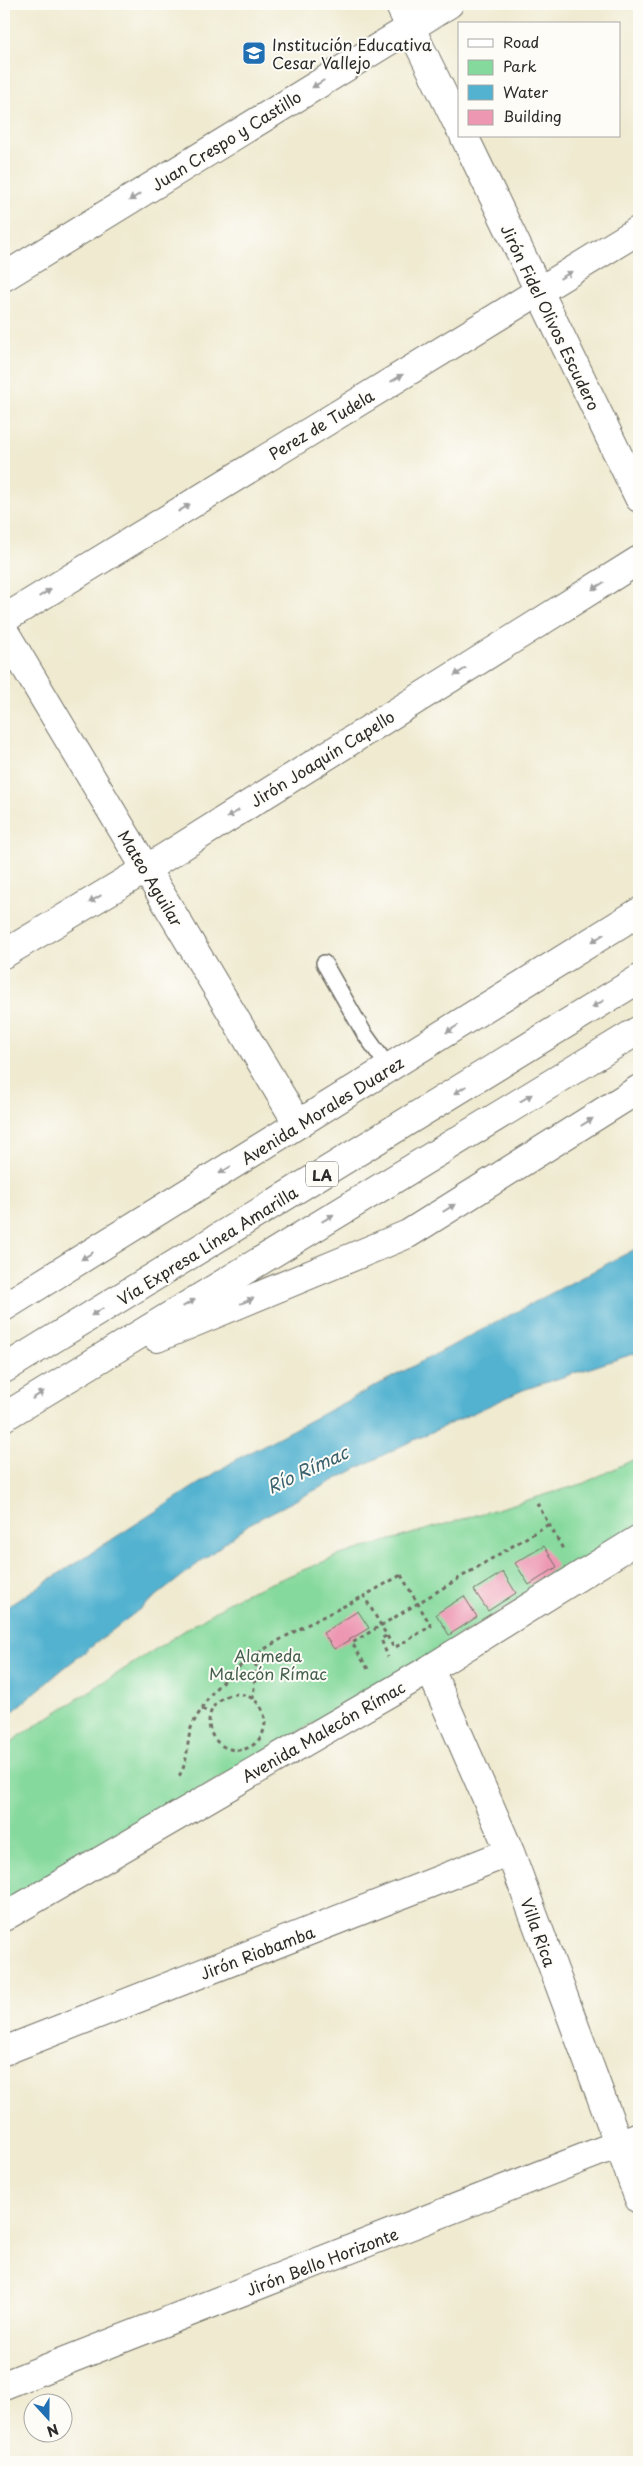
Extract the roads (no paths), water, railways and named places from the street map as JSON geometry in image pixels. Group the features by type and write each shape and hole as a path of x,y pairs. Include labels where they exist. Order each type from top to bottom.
{"main road":[{"name":"Juan Crespo y Castillo","path":"4,277 405,15 449,4"},
{"path":"405,15 458,125"},
{"name":"Jirón Fidel Olivos Escudero","path":"465,138 639,498"},
{"name":"Perez de Tudela","path":"4,618 639,230"},
{"name":"Jirón Joaquín Capello","path":"4,954 146,869 639,560"},
{"name":"Mateo Aguilar","path":"4,631 298,1124"},
{"name":"Avenida Morales Duarez","path":"4,1308 639,912"},
{"name":"Vía Expresa Línea Amarilla","path":"4,1369 639,979"},
{"name":"LA","path":"4,1417 639,1030"},
{"path":"72,1374 408,1234 639,1089"},
{"name":"Avenida Malecón Rímac","path":"4,1917 430,1669 639,1539"},
{"name":"Villa Rica","path":"430,1669 510,1852 628,2141 639,2199"},
{"name":"Jirón Riobamba","path":"4,2051 510,1852"},
{"name":"Jirón Bello Horizonte","path":"4,2385 628,2141"}],"lane":[{"path":"324,963 364,1033 389,1068"}],"water":[{"name":"Río Rímac","path":"639,1247 639,1352 523,1390 399,1447 249,1524 64,1668 4,1719 4,1609 237,1459"}],"place":[{"name":"Institución Educativa Cesar Vallejo","path":"254,53"}],"park label":[{"name":"Alameda Malecón Rímac","path":"268,1664"}]}
